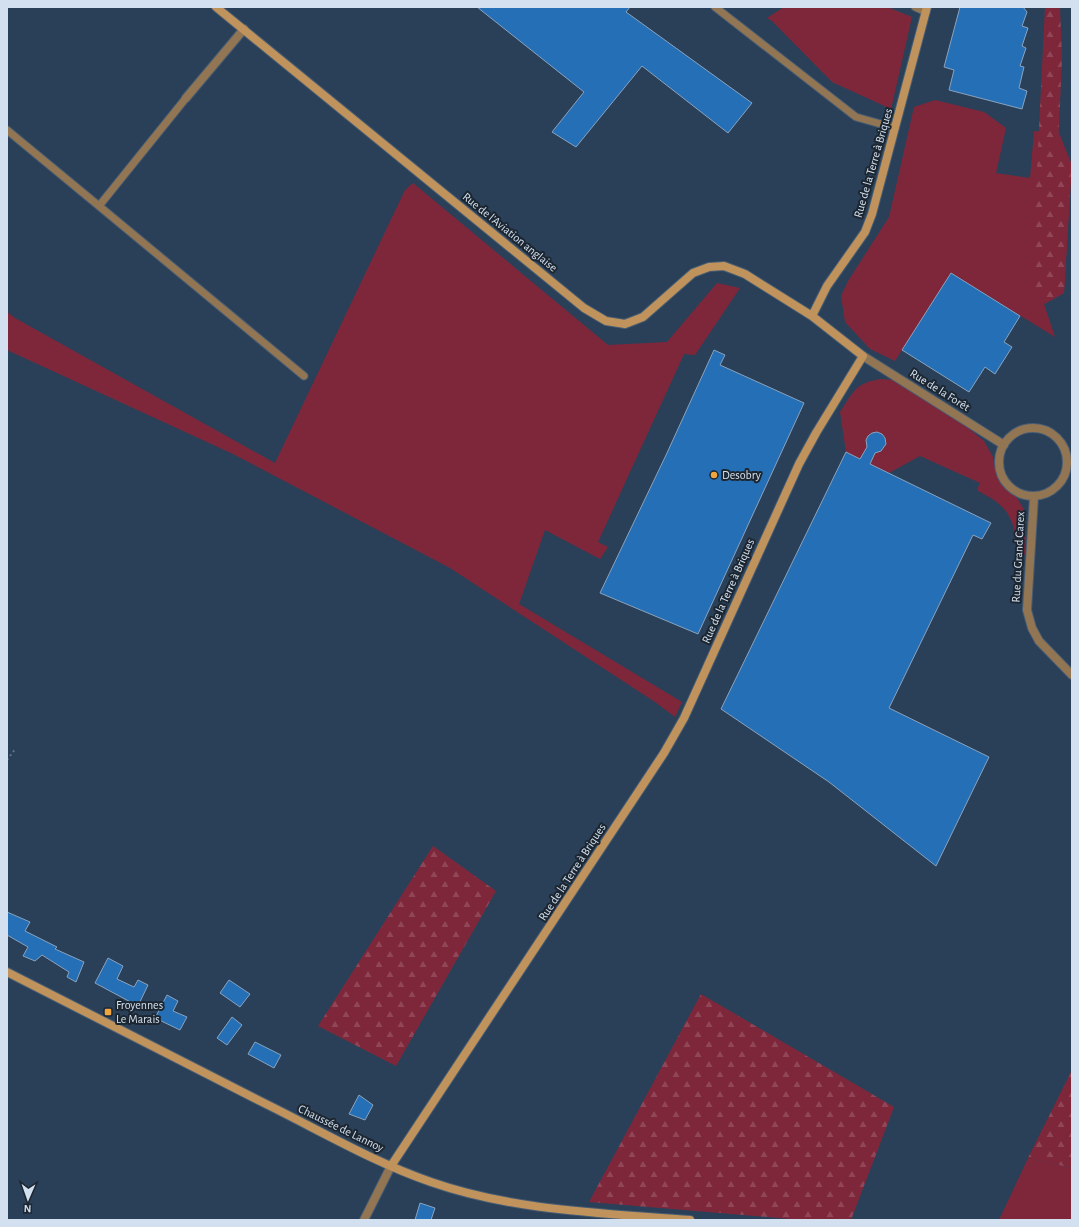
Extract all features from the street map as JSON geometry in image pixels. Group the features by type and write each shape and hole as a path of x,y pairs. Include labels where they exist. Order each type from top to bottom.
{"main road":[{"name":"Rue de l'Aviation anglaise","path":"216,7 584,308 606,321 625,324 643,317 693,273 709,267 724,266 745,274 812,316"},
{"name":"Rue de la Terre à Briques","path":"812,316 827,286 865,232 872,214 926,9"},
{"path":"812,316 863,356"},
{"name":"Rue de la Terre à Briques","path":"391,1166 664,753 684,718 799,464 863,356"},
{"name":"Chaussée de Lannoy","path":"7,972 359,1151 391,1166 432,1182 522,1204 569,1210 690,1220"}],"street":[{"path":"186,98 244,29"},
{"name":"Rue de la Forêt","path":"863,356 1004,445"},
{"path":"1034,428 1049,432 1064,446 1068,466 1060,484 1053,491 1034,497 1023,495 1014,491 1006,484 1001,475 999,465 1000,454 1010,437 1019,431 1034,428"},
{"path":"1064,446 1072,442"},
{"name":"Rue du Grand Carex","path":"1034,497 1027,610 1032,628 1039,641 1072,675"},
{"path":"364,1220 391,1166"}],"lane":[{"path":"715,7 856,117 895,128"},
{"path":"915,7 926,9"},
{"path":"99,206 186,98"},
{"path":"7,130 304,376"}],"path":[{"path":"7,760 16,748"}],"green space":[{"path":"784,7 887,7 912,17 891,109 832,82 772,21 767,18"},
{"path":"1045,7 1060,7 1062,59 1058,147 1071,169 1064,293 1044,304 1031,289"},
{"path":"935,100 984,112 1006,128 996,173 1030,178 1034,131 1059,133 1072,165 1064,293 1044,304 1055,337 951,273 895,361 870,349 845,322 841,296 848,281 889,217 914,107"},
{"path":"413,183 608,345 667,342 717,283 740,288 695,355 684,354 598,542 608,547 600,559 545,530 519,604 682,702 675,717 655,702 450,568 233,454 7,350 7,312 15,318 275,463 405,190"},
{"path":"881,379 894,380 961,422 984,441 993,457 997,475 1017,498 1023,508 1026,524 1025,554 1017,559 1016,536 1009,515 997,502 977,490 980,483 920,456 889,473 870,464 865,450 860,459 846,452 840,412 856,389 866,383"},
{"path":"433,846 496,891 396,1066 318,1026"},
{"path":"701,994 894,1107 851,1220 802,1220 589,1202"},
{"path":"1072,1070 1072,1168 1028,1158"},
{"path":"1028,1158 1072,1168 1072,1220 999,1220"}],"building":[{"path":"477,7 630,7 626,12 752,103 728,133 642,66 576,147 552,132 584,92"},
{"path":"960,7 1023,7 1027,12 1022,26 1028,28 1022,46 1026,48 1020,66 1024,67 1019,88 1027,91 1022,109 949,90 954,70 944,67"},
{"path":"951,273 1020,316 1004,342 1012,347 995,374 985,367 969,392 902,350"},
{"name":"Desobry","path":"714,350 725,355 720,365 804,403 698,634 600,593"},
{"path":"877,432 882,434 885,438 886,444 881,451 875,453 870,464 991,523 982,539 973,535 889,708 989,757 936,866 829,782 721,709 846,452 860,459 867,447 866,440 868,436"},
{"path":"7,912 30,922 25,931 57,947 55,949 84,962 76,982 67,977 69,972 42,955 35,961 23,956 28,947 7,935"},
{"path":"108,958 123,966 117,979 134,987 138,980 148,985 138,1006 95,983"},
{"path":"229,980 250,994 240,1007 220,993"},
{"path":"167,995 178,1001 173,1011 187,1017 180,1030 155,1018"},
{"path":"232,1017 242,1025 227,1045 217,1038"},
{"path":"255,1042 281,1055 274,1068 248,1054"},
{"path":"359,1095 373,1105 365,1120 349,1114"},
{"path":"420,1203 435,1208 431,1220 415,1220"}],"place":[{"name":"Desobry","path":"714,475"},
{"name":"Froyennes Le Marais","path":"108,1012"}]}
